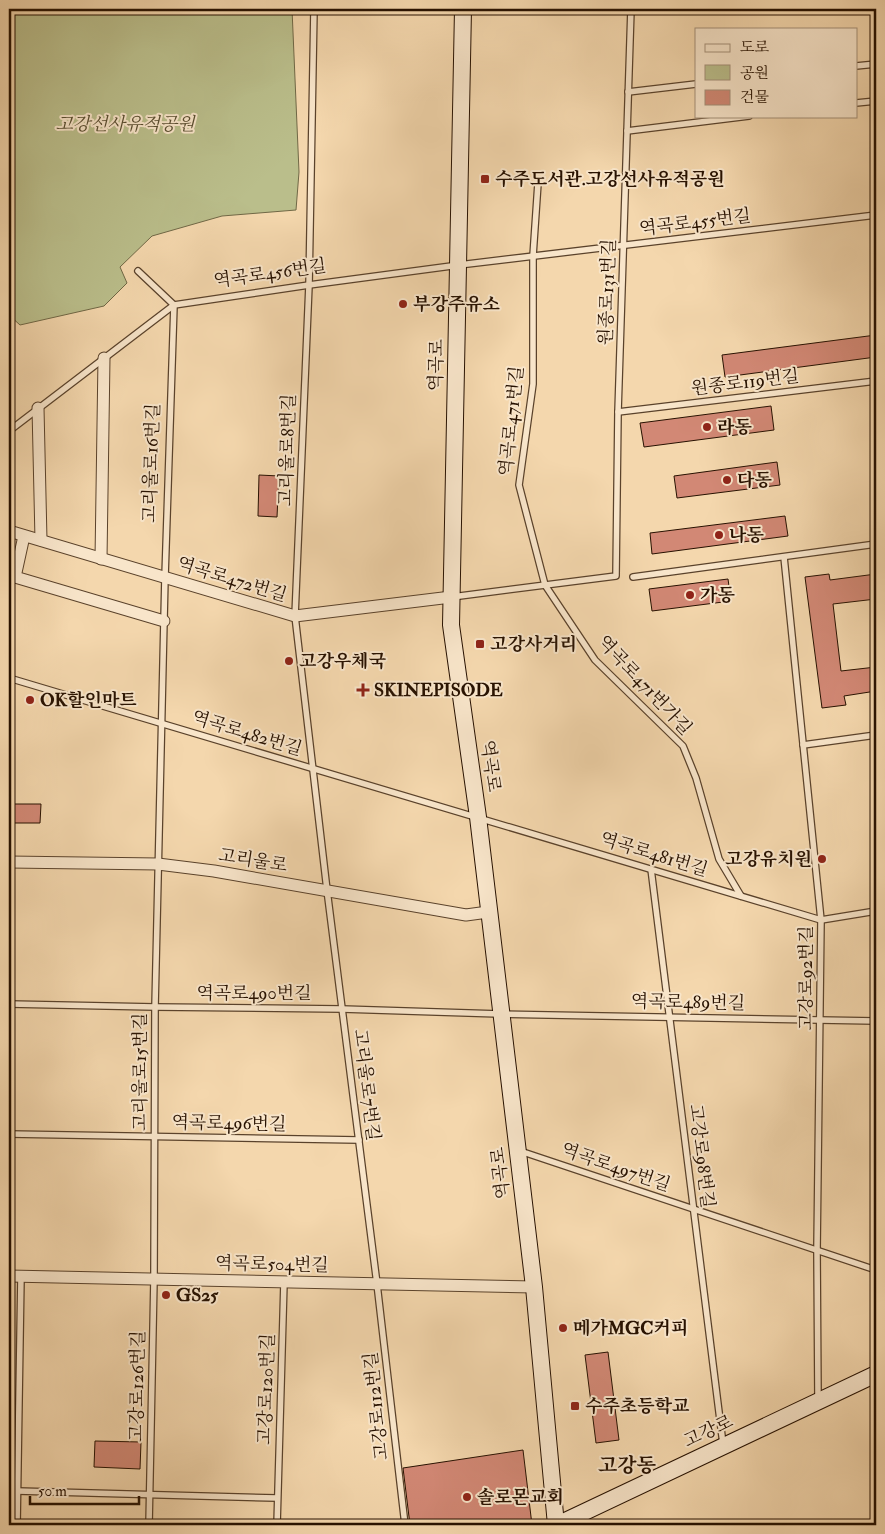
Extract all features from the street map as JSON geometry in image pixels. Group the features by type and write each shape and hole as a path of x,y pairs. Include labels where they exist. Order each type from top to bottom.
{"street":[{"name":"역곡로","path":"464,9 451,625 478,817 534,1287 557,1525"},
{"path":"101,558 104,358"},
{"path":"38,408 41,540"},
{"name":"역곡로472번길","path":"9,531 295,616 451,597"},
{"path":"24,536 15,577 164,621"},
{"name":"고리울로","path":"9,862 158,864 214,871 466,915 488,912"},
{"name":"역곡로504번길","path":"9,1276 534,1287"},
{"name":"고강로","path":"557,1525 876,1374"}],"lane":[{"name":"고리울로8번길","path":"314,9 309,285 295,616 327,890"},
{"name":"원종로131번길","path":"545,585 616,576 618,412 631,9"},
{"path":"858,66 876,64"},
{"path":"628,92 695,84"},
{"path":"858,103 876,101"},
{"path":"627,131 733,118"},
{"path":"533,256 538,183"},
{"name":"역곡로455번길","path":"459,265 876,215"},
{"name":"역곡로471번길","path":"533,256 533,384 519,485 545,585"},
{"name":"역곡로456번길","path":"9,430 174,305 459,265"},
{"path":"138,271 174,305"},
{"name":"고리울로16번길","path":"158,864 174,305"},
{"name":"원종로119번길","path":"618,412 876,381"},
{"path":"633,577 876,544"},
{"name":"고강로92번길","path":"784,557 821,920 817,1250 818,1402"},
{"path":"451,597 545,585"},
{"name":"역곡로471번가길","path":"545,585 596,660 683,746 696,778 718,859 741,896"},
{"name":"역곡로482번길","path":"9,678 478,817"},
{"path":"803,745 876,734"},
{"name":"역곡로481번길","path":"478,817 821,920"},
{"name":"고리울로15번길","path":"154,1279 155,1007 158,864"},
{"name":"고강로98번길","path":"651,869 723,1446"},
{"name":"고리울로7번길","path":"327,890 377,1284"},
{"path":"821,920 876,911"},
{"name":"역곡로490번길","path":"9,1004 342,1009 500,1014"},
{"name":"역곡로489번길","path":"500,1014 876,1021"},
{"name":"역곡로496번길","path":"9,1134 359,1140"},
{"name":"역곡로497번길","path":"517,1150 876,1270"},
{"path":"17,1525 21,1276"},
{"name":"고강로126번길","path":"149,1525 154,1279"},
{"name":"고강로120번길","path":"277,1525 284,1282"},
{"name":"고강로112번길","path":"377,1284 405,1525"},
{"path":"18,1491 278,1498"}],"green space":[{"name":"고강선사유적공원","path":"9,9 292,9 299,172 296,210 222,216 152,236 120,267 127,283 104,306 20,325 9,315"}],"building":[{"path":"876,335 876,357 725,377 722,355"},
{"name":"라동","path":"771,406 774,430 644,447 640,423"},
{"name":"다동","path":"777,462 780,485 677,498 674,476"},
{"path":"259,475 279,476 277,517 258,516"},
{"name":"나동","path":"785,516 788,536 652,554 650,533"},
{"path":"829,574 830,580 876,574 876,599 833,604 841,671 876,667 876,691 844,696 846,705 822,708 805,577"},
{"name":"가동","path":"728,579 731,601 652,611 649,589"},
{"path":"9,804 41,804 40,823 9,823"},
{"path":"608,1352 619,1440 596,1443 585,1355"},
{"path":"95,1441 141,1442 140,1469 94,1467"},
{"name":"솔로몬교회","path":"523,1450 532,1525 410,1525 403,1468"}],"place":[{"name":"수주도서관.고강선사유적공원","path":"485,179"},
{"name":"부강주유소","path":"403,304"},
{"name":"라동","path":"707,427"},
{"name":"다동","path":"727,480"},
{"name":"나동","path":"719,535"},
{"name":"가동","path":"690,595"},
{"name":"고강사거리","path":"480,644"},
{"name":"고강우체국","path":"289,661"},
{"name":"SKINEPISODE","path":"363,690"},
{"name":"OK할인마트","path":"30,700"},
{"name":"고강유치원","path":"822,859"},
{"name":"GS25","path":"166,1295"},
{"name":"메가MGC커피","path":"563,1328"},
{"name":"수주초등학교","path":"575,1406"},
{"name":"솔로몬교회","path":"467,1497"}],"district":[{"name":"고강동","path":"627,1465"}]}
